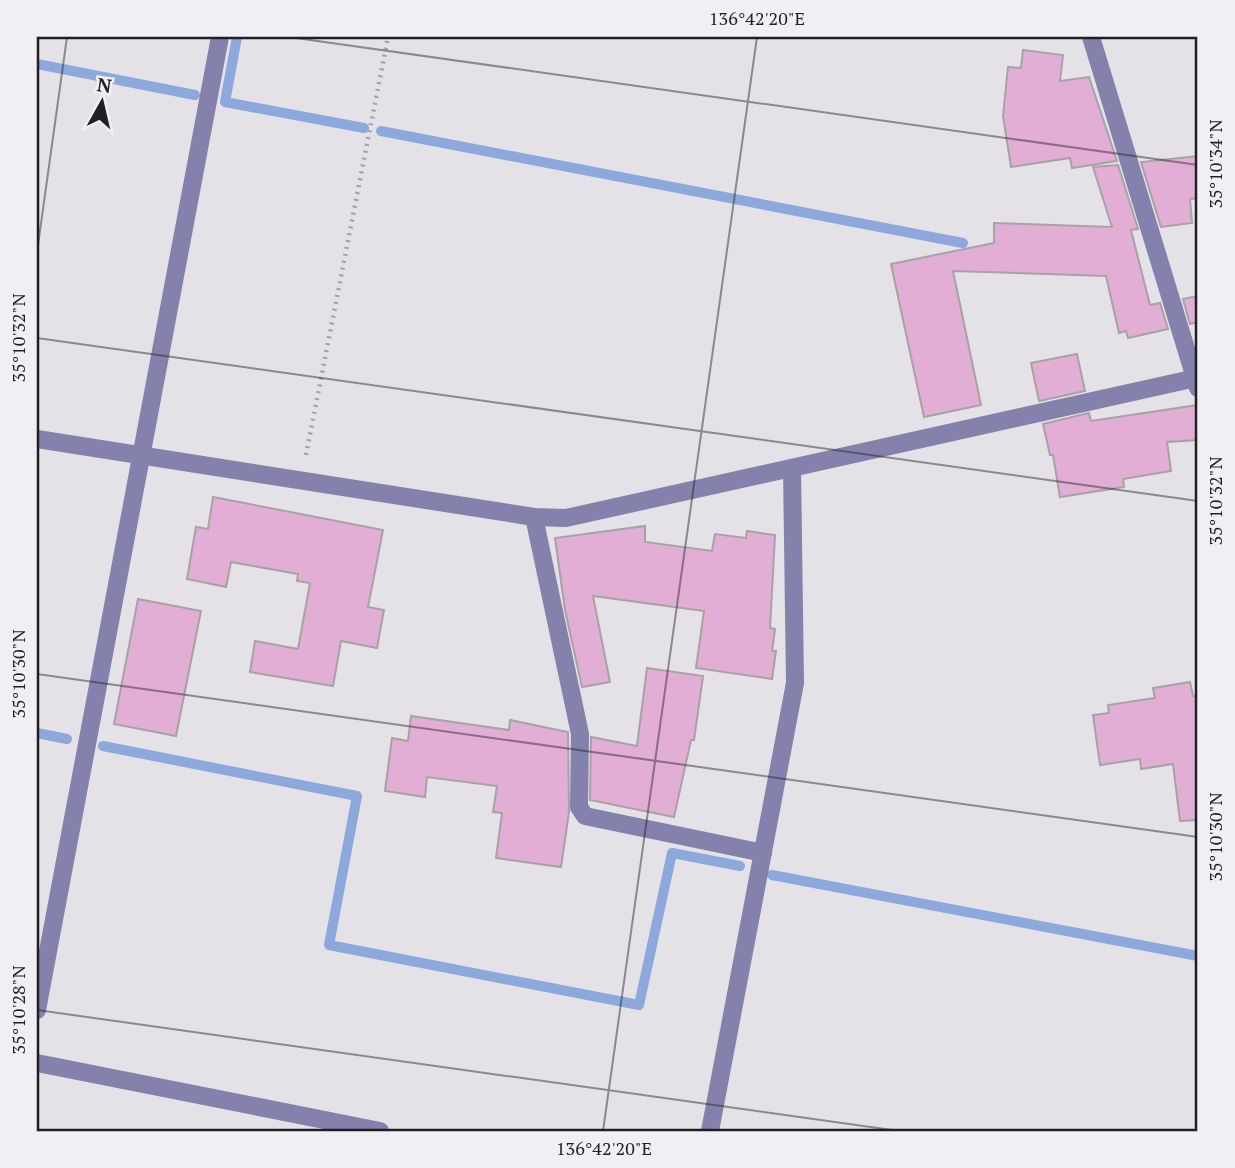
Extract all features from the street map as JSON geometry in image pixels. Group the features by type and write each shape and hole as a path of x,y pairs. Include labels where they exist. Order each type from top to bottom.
{"street":[{"path":"37,1010 220,37"},
{"path":"37,439 534,517 566,517 1197,383 1091,37"},
{"path":"710,1131 795,684 792,468"},
{"path":"534,517 580,734 579,807 585,816 762,853"},
{"path":"37,1063 380,1131"}],"path":[{"path":"302,480 388,37"}],"building":[{"path":"1023,50 1063,55 1060,81 1089,77 1117,161 1072,168 1070,158 1011,167 1003,116 1008,67 1021,68"},
{"path":"1198,156 1198,198 1190,199 1192,223 1161,227 1141,162"},
{"path":"1118,165 1138,229 1131,230 1150,305 1160,303 1168,329 1128,338 1126,331 1119,333 1106,276 953,271 981,405 924,417 891,264 994,243 994,223 1112,227 1093,167"},
{"path":"1198,296 1198,322 1190,324 1183,299"},
{"path":"1077,354 1085,391 1039,401 1031,363"},
{"path":"1198,405 1198,440 1167,442 1171,471 1123,479 1124,487 1060,497 1053,455 1050,455 1043,424 1089,413 1091,421"},
{"path":"213,497 383,530 368,607 384,610 377,648 341,641 333,686 250,672 255,641 298,649 310,583 297,581 298,574 231,562 226,587 187,579 196,527 208,529"},
{"path":"645,526 645,542 712,551 715,534 746,538 747,531 775,535 770,628 775,629 772,651 776,651 772,679 696,668 704,611 593,596 610,682 582,687 565,610 555,538"},
{"path":"138,599 201,611 176,736 114,724"},
{"path":"647,668 703,676 694,740 691,740 674,817 590,800 591,737 637,746"},
{"path":"1190,682 1193,696 1198,696 1198,820 1180,821 1173,764 1141,769 1140,759 1100,765 1093,715 1109,713 1108,705 1155,698 1153,688"},
{"path":"411,716 509,730 510,720 568,732 569,812 561,867 496,858 502,813 493,812 497,786 427,777 425,797 385,791 392,738 408,741"}],"waterway":[{"path":"237,37 225,102 364,128"},
{"path":"37,64 195,95"},
{"path":"381,131 963,243"},
{"path":"37,733 67,739"},
{"path":"103,746 357,796 329,945 639,1005 672,853 740,866"},
{"path":"772,875 1198,956"}]}
